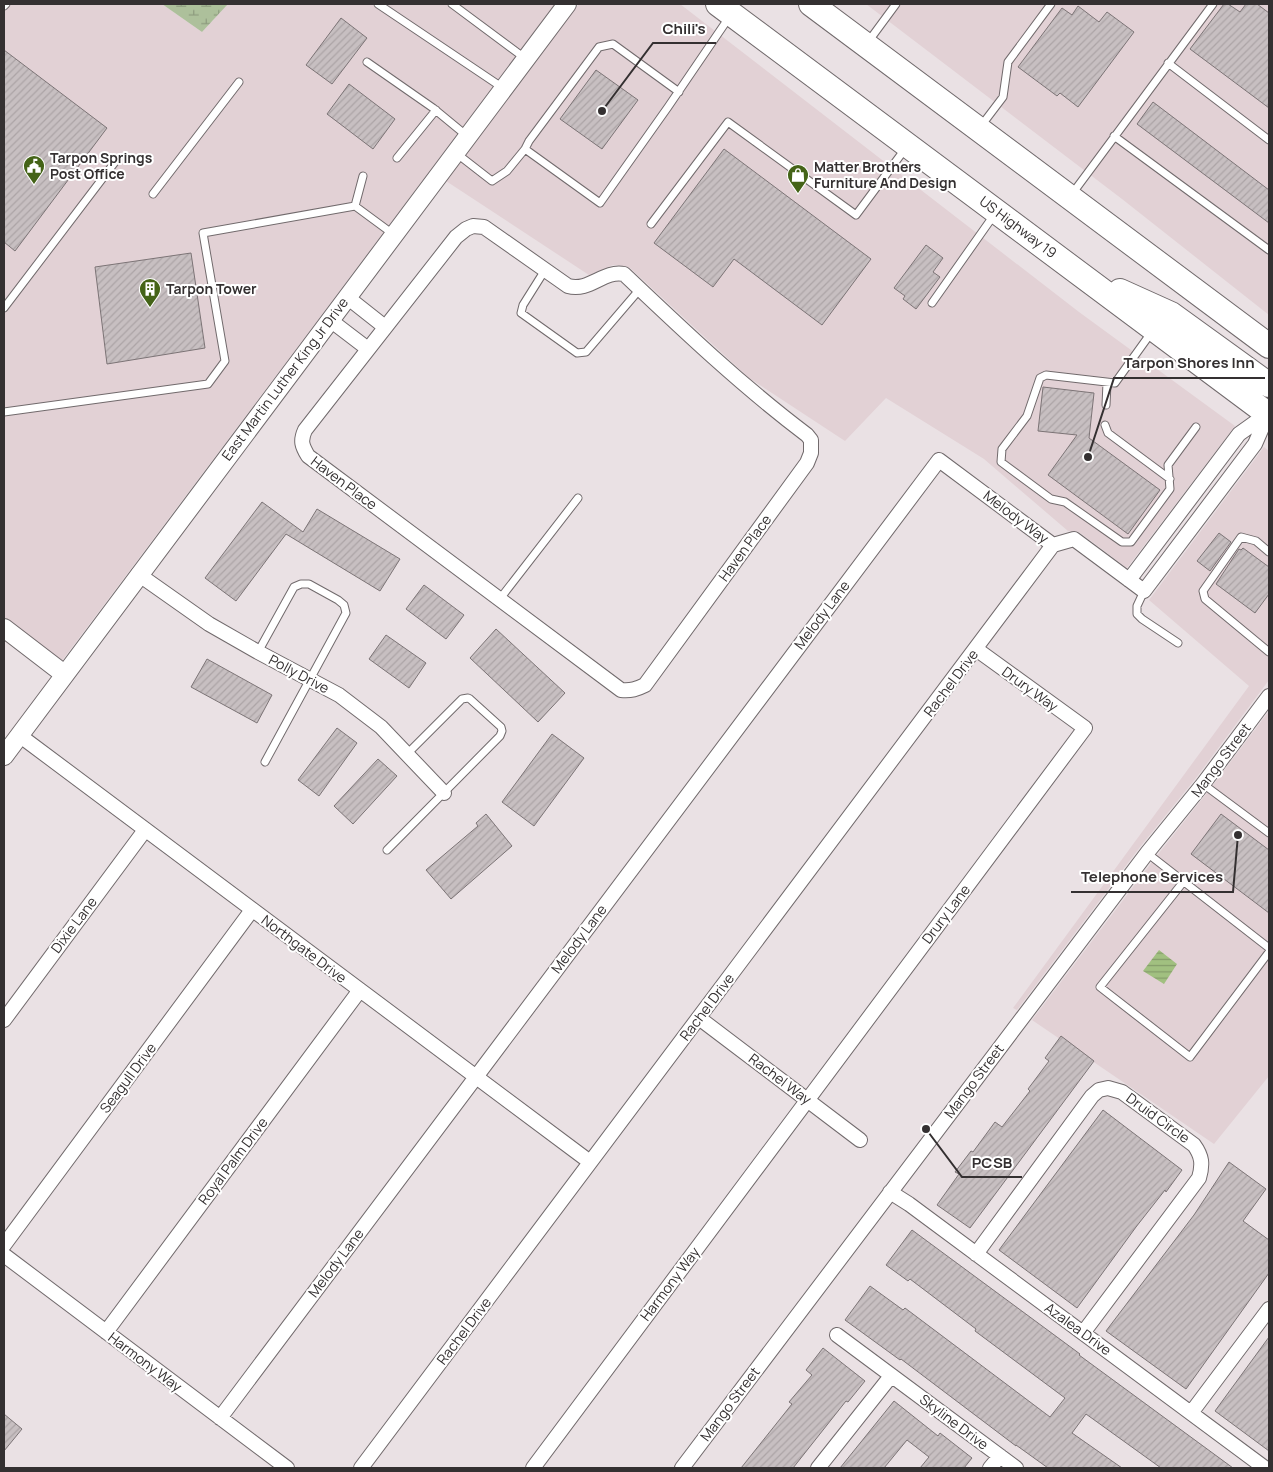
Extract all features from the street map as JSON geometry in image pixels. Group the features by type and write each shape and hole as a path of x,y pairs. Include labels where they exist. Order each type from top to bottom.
{"highway":[{"path":"811,4 1269,346"},
{"name":"US Highway 19","path":"725,9 1269,414"},
{"path":"1082,275 1171,314 1269,385"}],"street":[{"name":"East Martin Luther King Jr Drive","path":"4,756 138,574 567,4"},
{"name":"Haven Place","path":"473,226 484,227 568,286 584,287 615,274 624,274 640,289 702,348 764,402 812,440 811,453 807,463 645,685 630,691 622,690 308,456 302,446 302,438 305,430 385,327 456,237 466,229 473,226"},
{"path":"347,297 385,327"},
{"path":"330,320 368,349"},
{"path":"1129,580 1239,434 1269,414"},
{"path":"1144,591 1255,444 1269,414"},
{"name":"Melody Way","path":"939,460 1053,545 1074,539 1144,591"},
{"name":"Melody Lane","path":"220,1418 939,460"},
{"name":"Rachel Drive","path":"361,1468 1053,545"},
{"name":"Polly Drive","path":"138,574 199,617 258,652 339,695 371,718 444,793"},
{"path":"4,628 64,674"},
{"name":"Drury Way","path":"976,649 1084,728"},
{"name":"Mango Street","path":"682,1468 1147,853 1203,784 1269,696"},
{"name":"Drury Lane","path":"808,1099 1084,728"},
{"name":"Northgate Drive","path":"19,735 590,1162"},
{"name":"Dixie Lane","path":"4,1020 145,830"},
{"name":"Seagull Drive","path":"4,1245 252,910"},
{"name":"Royal Palm Drive","path":"106,1332 360,990"},
{"name":"Rachel Way","path":"699,1018 860,1140"},
{"name":"Druid Circle","path":"976,1254 1092,1096 1099,1090 1108,1088 1122,1092 1194,1145 1202,1160 1202,1169 1199,1178 1084,1333"},
{"name":"Harmony Way","path":"532,1468 808,1099"},
{"name":"Azalea Drive","path":"890,1192 909,1204 1265,1468"},
{"name":"Harmony Way","path":"4,1255 287,1468"},
{"path":"1191,1413 1269,1309"},
{"name":"Skyline Drive","path":"837,1335 1016,1468"},
{"path":"818,1468 892,1376"},
{"path":"990,1468 1000,1456"}],"lane":[{"path":"378,4 504,88"},
{"path":"452,4 526,59"},
{"path":"866,45 896,4"},
{"path":"979,129 1003,97 1008,62 1051,4"},
{"path":"1070,196 1213,4"},
{"path":"525,149 600,203 678,92 725,9"},
{"path":"455,152 492,181 507,171 599,47 613,44 678,92"},
{"path":"367,62 436,110 467,136"},
{"path":"1168,63 1269,140"},
{"path":"153,194 239,82"},
{"path":"397,158 436,110"},
{"path":"651,224 728,122 856,215 908,145"},
{"path":"1114,136 1269,250"},
{"path":"4,308 115,162"},
{"path":"355,206 363,176"},
{"path":"4,412 208,384 224,361 203,233 355,206 393,234"},
{"path":"932,302 997,211"},
{"path":"545,270 523,305 521,313 577,353 586,352 640,289"},
{"path":"1154,328 1115,383 1046,375 1040,378 1028,416 1002,449 1001,462 1051,499 1065,502 1122,542 1131,542 1170,489 1168,465 1196,427"},
{"path":"1106,405 1107,383"},
{"path":"1105,425 1108,433 1170,479"},
{"path":"499,600 578,498"},
{"path":"1269,552 1256,542 1241,538 1203,591 1205,599 1269,652"},
{"path":"258,652 294,587 301,584 309,584 344,605 346,613 265,762"},
{"path":"1144,591 1137,606 1137,614 1178,644"},
{"path":"387,850 500,736 502,730 470,699 462,699 407,754"},
{"path":"1203,784 1269,833"},
{"path":"1147,853 1269,948"},
{"path":"1184,880 1100,987 1190,1057 1269,952"}],"shaded area":[{"path":"4,4 162,4 202,32 228,4 555,4 61,662 4,618"},
{"path":"579,4 680,4 1079,312 1235,426 1127,568 1079,532 1068,531 984,459 886,398 845,441 749,378 630,268 613,265 589,275 446,181"},
{"path":"866,4 1269,4 1269,315 1122,199"},
{"path":"1264,447 1269,451 1269,680 1017,1010 1013,1008 1249,686 1149,600"},
{"path":"1269,711 1269,1076 1214,1144 1032,1020"},
{"path":"1159,950 1177,964 1164,984 1143,971"}],"green space":[{"path":"162,4 228,4 202,32"}],"building":[{"path":"1224,4 1228,4 1240,12 1246,4 1257,4 1269,13 1269,108 1190,49"},
{"path":"1078,6 1099,22 1107,12 1134,32 1078,107 1060,93 1057,96 1018,67 1062,8 1072,15"},
{"path":"341,18 367,38 332,84 306,65"},
{"name":"Tarpon Springs Post Office","path":"4,50 107,128 15,251 4,242"},
{"path":"596,70 638,100 602,149 560,119"},
{"path":"349,84 395,119 373,149 327,114"},
{"path":"1153,102 1269,190 1269,223 1137,124"},
{"path":"724,149 871,259 822,325 734,259 713,287 654,243"},
{"path":"926,245 943,258 933,272 940,277 916,309 903,299 905,296 894,288"},
{"name":"Tarpon Tower","path":"191,253 205,348 107,364 95,267"},
{"path":"1043,387 1094,393 1089,438 1160,490 1128,534 1048,475 1077,435 1038,431"},
{"path":"262,502 303,532 317,509 400,559 380,591 286,534 236,601 205,578"},
{"path":"1219,533 1231,542 1210,571 1197,561"},
{"path":"1243,548 1269,567 1269,594 1255,613 1216,584 1239,549"},
{"path":"424,585 464,615 446,639 406,609"},
{"path":"496,629 565,693 538,722 470,658"},
{"path":"386,635 426,663 409,688 369,659"},
{"path":"207,659 272,695 257,723 191,687"},
{"path":"337,728 357,743 319,796 298,780"},
{"path":"552,734 584,758 534,826 502,802"},
{"path":"378,759 397,776 353,824 334,806"},
{"path":"486,814 512,846 451,899 426,870 478,826 476,823"},
{"path":"1221,814 1269,850 1269,913 1191,854"},
{"path":"1061,1036 1094,1061 970,1228 937,1205 959,1174 955,1172 971,1151 973,1152 995,1122 1002,1127 1030,1091 1028,1089 1049,1061 1045,1058"},
{"path":"1103,1110 1182,1170 1136,1227 1077,1308 999,1250"},
{"path":"1229,1162 1266,1189 1243,1221 1269,1240 1269,1273 1186,1389 1106,1331 1194,1215"},
{"path":"912,1230 1233,1468 1161,1468 1086,1414 1072,1433 1122,1468 1048,1468 845,1320 870,1286 903,1310 905,1308 1050,1417 1065,1398 975,1331 976,1329 910,1279 908,1281 886,1265"},
{"path":"1269,1337 1269,1451 1215,1411"},
{"path":"823,1348 865,1381 848,1402 846,1401 793,1468 741,1468 792,1404 789,1402 812,1375 806,1370"},
{"path":"894,1401 938,1436 940,1433 972,1458 964,1468 920,1468 929,1457 907,1440 884,1468 840,1468"},
{"path":"4,1414 22,1429 4,1451"}],"place":[{"name":"Chili's","path":"602,111"},
{"name":"Tarpon Springs Post Office","path":"34,185"},
{"name":"Matter Brothers Furniture And Design","path":"798,194"},
{"name":"Tarpon Tower","path":"150,308"},
{"name":"Tarpon Shores Inn","path":"1088,457"},
{"name":"Telephone Services","path":"1238,835"},
{"name":"PCSB","path":"926,1129"}]}
